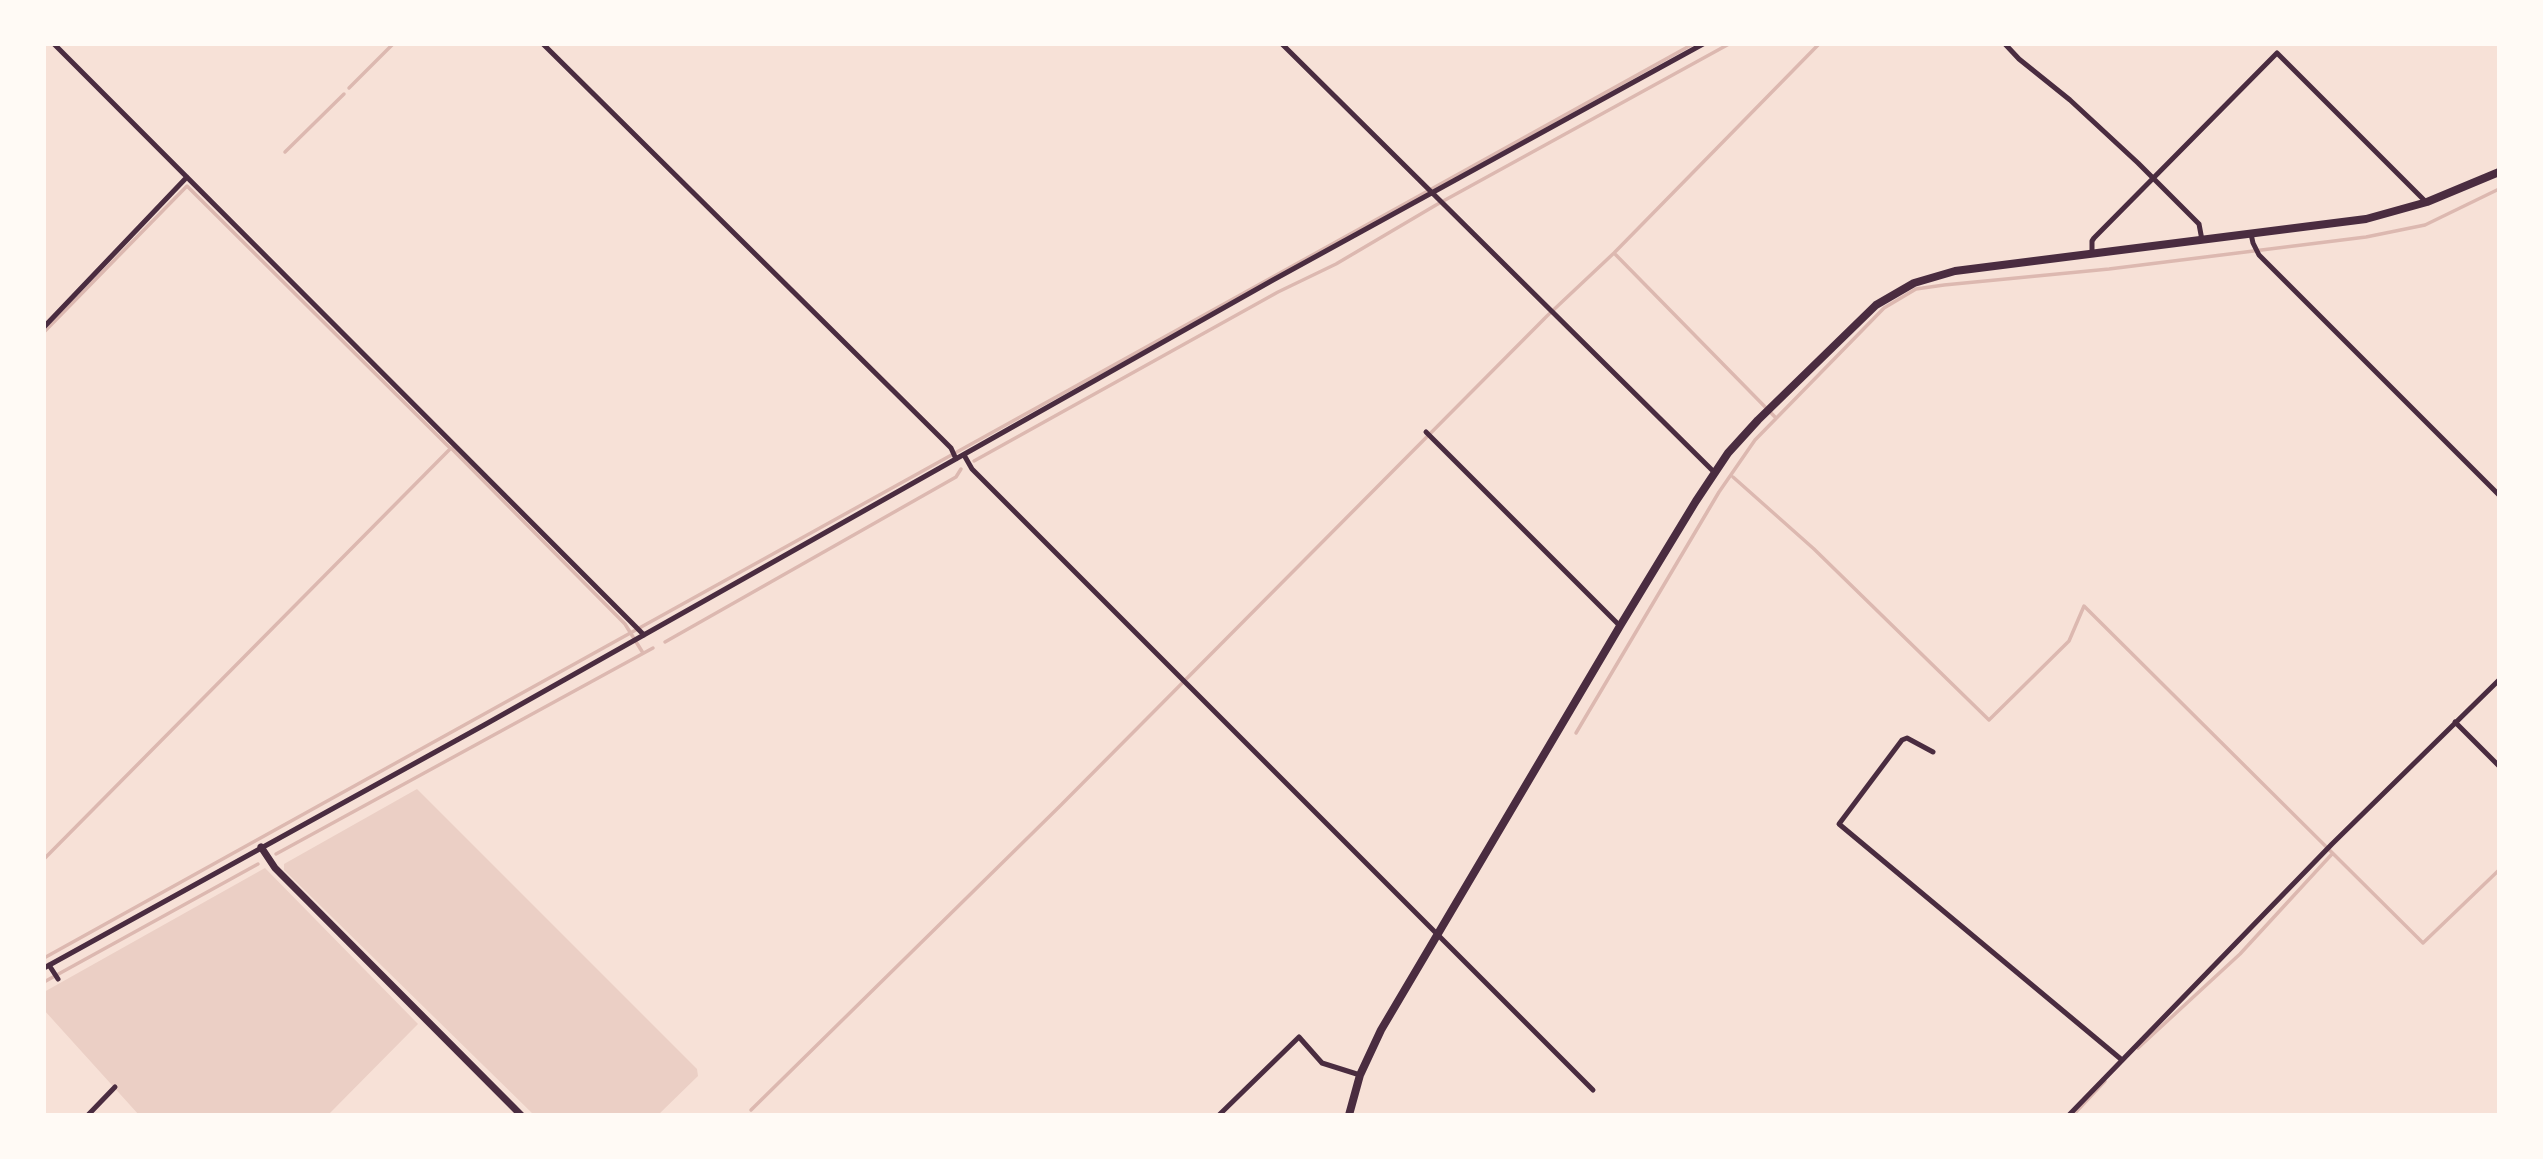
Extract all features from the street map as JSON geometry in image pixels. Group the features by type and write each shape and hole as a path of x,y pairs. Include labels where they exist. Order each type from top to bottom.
{"main road":[{"path":"1349,1115 1360,1074 1381,1030 1714,472 1743,436 1876,305 1928,277 1955,271 2366,219 2427,202 2499,172"}],"street":[{"path":"54,44 644,635"},
{"path":"543,44 951,449 956,459"},
{"path":"1282,44 1714,472"},
{"path":"58,979 47,966 1703,44"},
{"path":"2005,44 2019,60 2070,100 2199,224 2202,240"},
{"path":"2092,253 2092,241 2277,53 2427,202"},
{"path":"44,327 187,177"},
{"path":"2251,234 2259,255 2499,495"},
{"path":"1426,432 1620,626"},
{"path":"964,455 972,470 1593,1090"},
{"path":"2069,1115 2499,680"},
{"path":"2455,722 2499,766"},
{"path":"1933,752 1907,738 1902,740 1839,824 2122,1060"},
{"path":"261,847 270,862 521,1115"},
{"path":"1219,1115 1299,1037 1322,1063 1360,1074"},
{"path":"88,1115 115,1087"}],"shaded area":[{"path":"417,789 697,1069 698,1076 658,1115 534,1115 284,870 284,864"},
{"path":"265,868 418,1024 328,1115 139,1115 44,1010 44,992"}],"waterway":[{"path":"349,88 393,44"},
{"path":"44,958 1693,44"},
{"path":"974,461 1278,292 1336,264 1436,205 1729,44"},
{"path":"751,1110 1060,806 1547,316 1614,253 1819,44"},
{"path":"285,152 344,94"},
{"path":"44,332 187,186 450,448"},
{"path":"1576,733 1719,492 1755,440 1884,308 1916,289 2109,269 2366,237 2425,225 2499,189"},
{"path":"1614,253 1776,418"},
{"path":"44,859 451,448 625,624 643,653"},
{"path":"665,642 956,477 961,469"},
{"path":"1733,477 1814,549 1989,720 2069,641 2084,606 2423,943 2499,870"},
{"path":"276,854 653,648"},
{"path":"2138,1048 2240,954 2332,854"},
{"path":"44,982 258,864"},
{"path":"2073,1115 2105,1081"}]}
